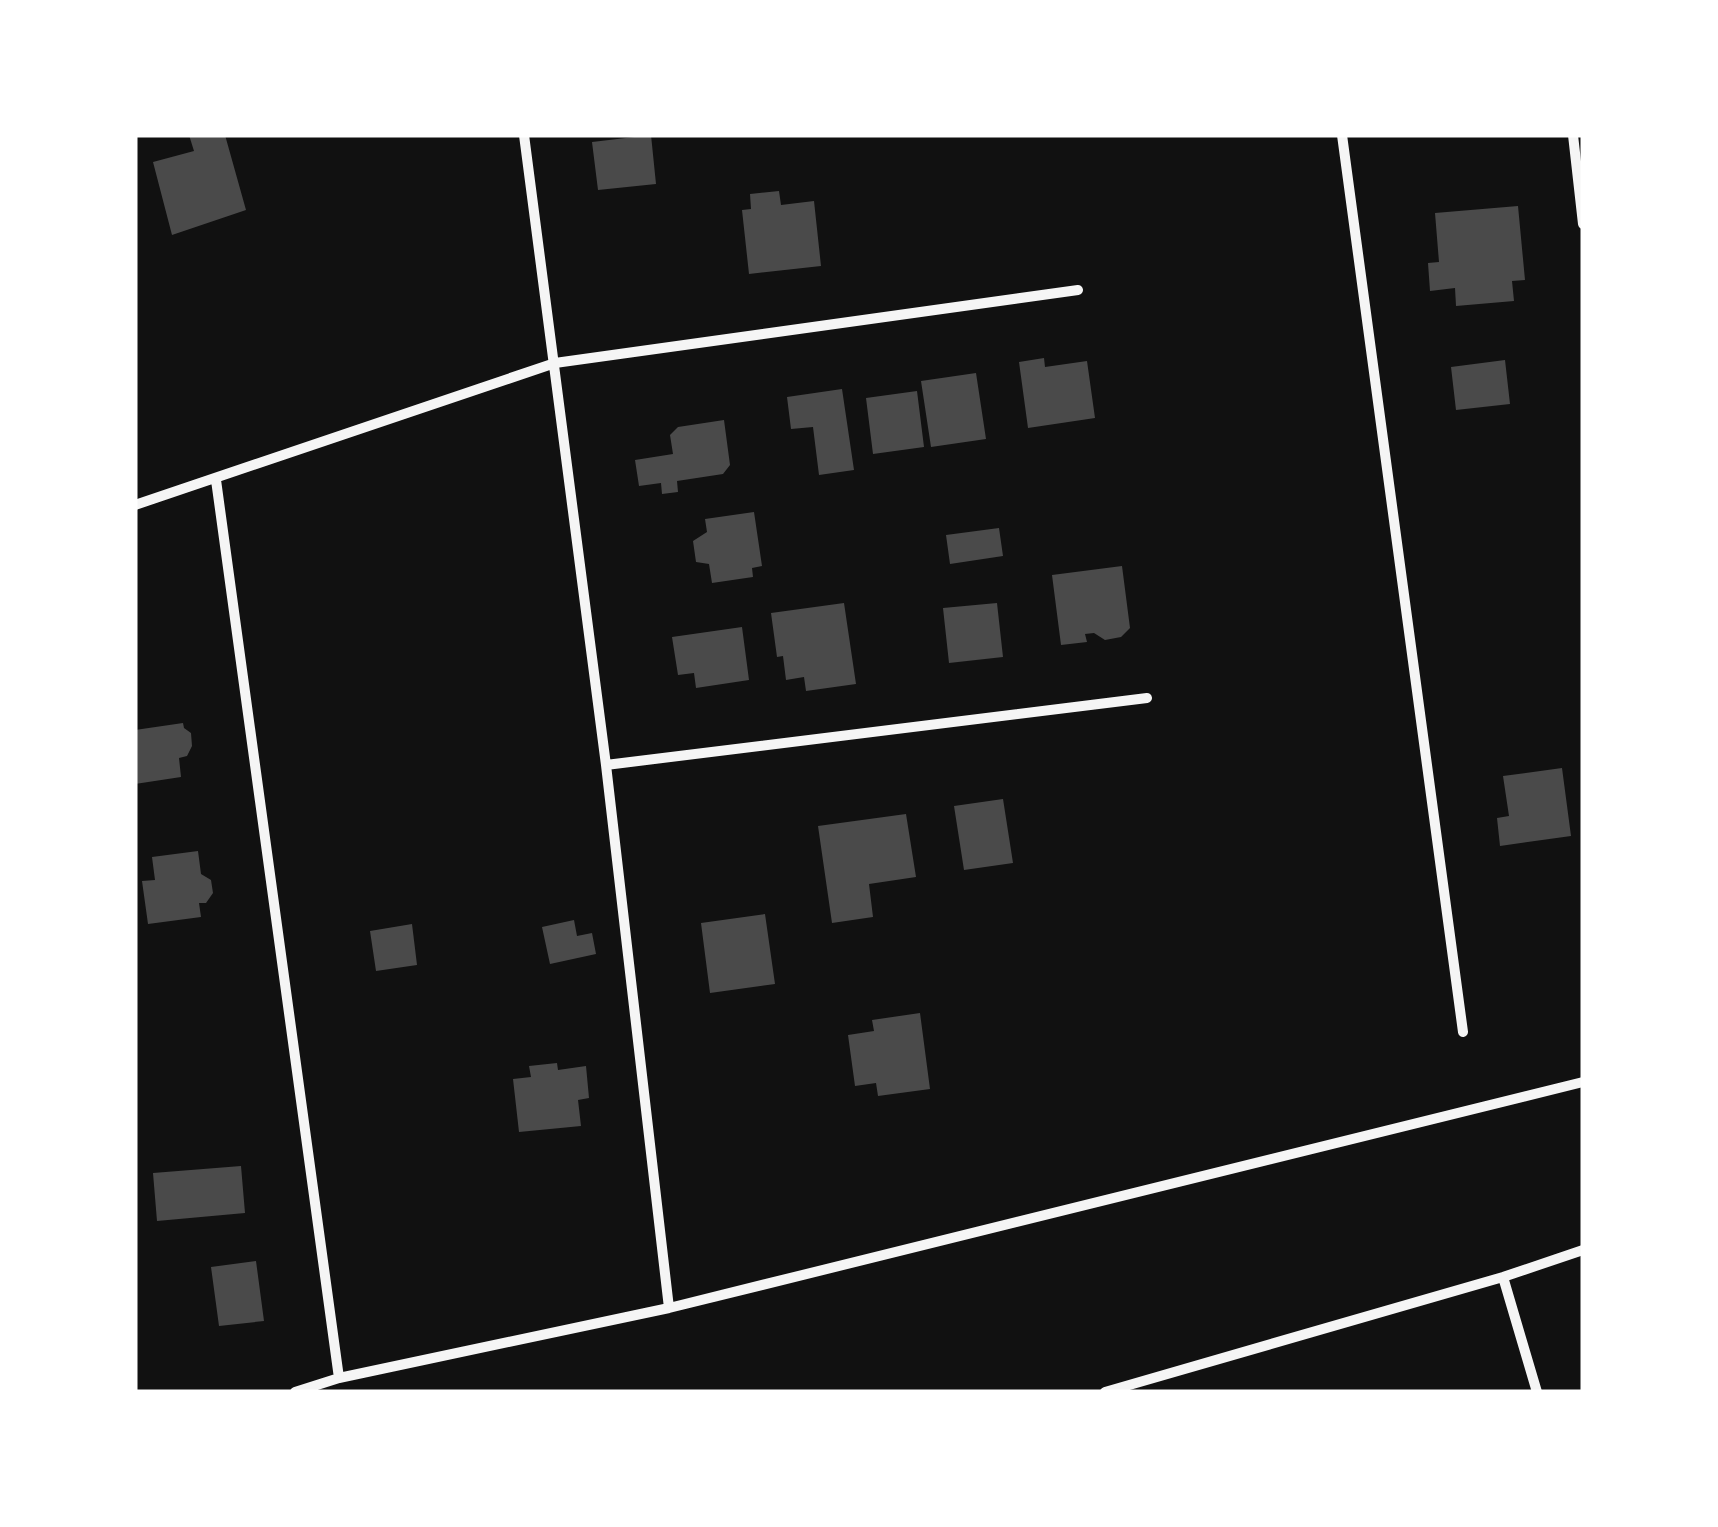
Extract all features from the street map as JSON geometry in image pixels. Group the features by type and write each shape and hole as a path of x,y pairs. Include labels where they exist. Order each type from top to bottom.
{"street":[{"path":"524,135 606,764 670,1308"},
{"path":"1342,135 1463,1032"},
{"path":"1573,135 1583,224"},
{"path":"135,505 555,363 1078,290"},
{"path":"216,480 340,1378"},
{"path":"606,764 1147,698"},
{"path":"295,1392 340,1378 670,1308 1583,1082"},
{"path":"1110,1391 1583,1250"},
{"path":"1502,1276 1538,1392"}],"building":[{"path":"189,135 225,135 246,210 172,235 153,162 194,151"},
{"path":"651,135 656,184 598,190 592,142"},
{"path":"779,191 781,205 814,201 821,266 749,274 742,210 751,209 750,194"},
{"path":"1518,206 1525,280 1512,281 1514,301 1456,306 1455,288 1430,291 1428,263 1439,262 1435,213"},
{"path":"1044,358 1045,367 1087,361 1095,418 1028,428 1019,362"},
{"path":"1505,360 1510,404 1456,410 1451,367"},
{"path":"976,373 986,439 931,447 921,381"},
{"path":"842,389 854,470 819,475 813,427 791,429 787,397"},
{"path":"917,391 924,447 873,454 866,398"},
{"path":"724,420 730,465 723,474 677,481 678,492 662,494 661,483 639,486 635,460 673,454 670,435 678,427"},
{"path":"754,512 762,566 752,568 753,577 712,583 709,564 696,562 693,541 707,532 705,519"},
{"path":"999,528 1003,556 950,564 946,535"},
{"path":"1122,566 1130,628 1121,637 1105,640 1094,633 1085,634 1087,642 1061,645 1052,575"},
{"path":"844,603 856,684 806,691 804,677 786,680 783,656 777,657 771,613"},
{"path":"997,603 1003,657 949,663 943,608"},
{"path":"742,627 749,680 696,688 694,673 678,675 672,637"},
{"path":"183,723 191,733 192,746 187,756 179,758 181,777 135,784 135,730"},
{"path":"1562,768 1571,836 1500,846 1497,818 1509,816 1503,776"},
{"path":"1003,799 1013,863 964,870 954,806"},
{"path":"906,814 916,877 869,884 873,917 832,923 818,826"},
{"path":"198,851 201,874 211,880 213,893 206,903 199,903 201,917 148,924 142,881 155,880 152,857"},
{"path":"765,914 775,984 710,993 701,923"},
{"path":"574,920 577,936 592,933 596,954 550,964 542,927"},
{"path":"412,924 417,965 376,971 370,931"},
{"path":"920,1013 930,1089 878,1096 876,1083 855,1086 848,1035 874,1031 872,1020"},
{"path":"557,1063 558,1070 586,1066 589,1098 578,1100 581,1126 519,1132 513,1079 531,1077 529,1066"},
{"path":"241,1166 245,1213 157,1221 153,1173"},
{"path":"256,1261 264,1321 219,1326 211,1267"}]}
